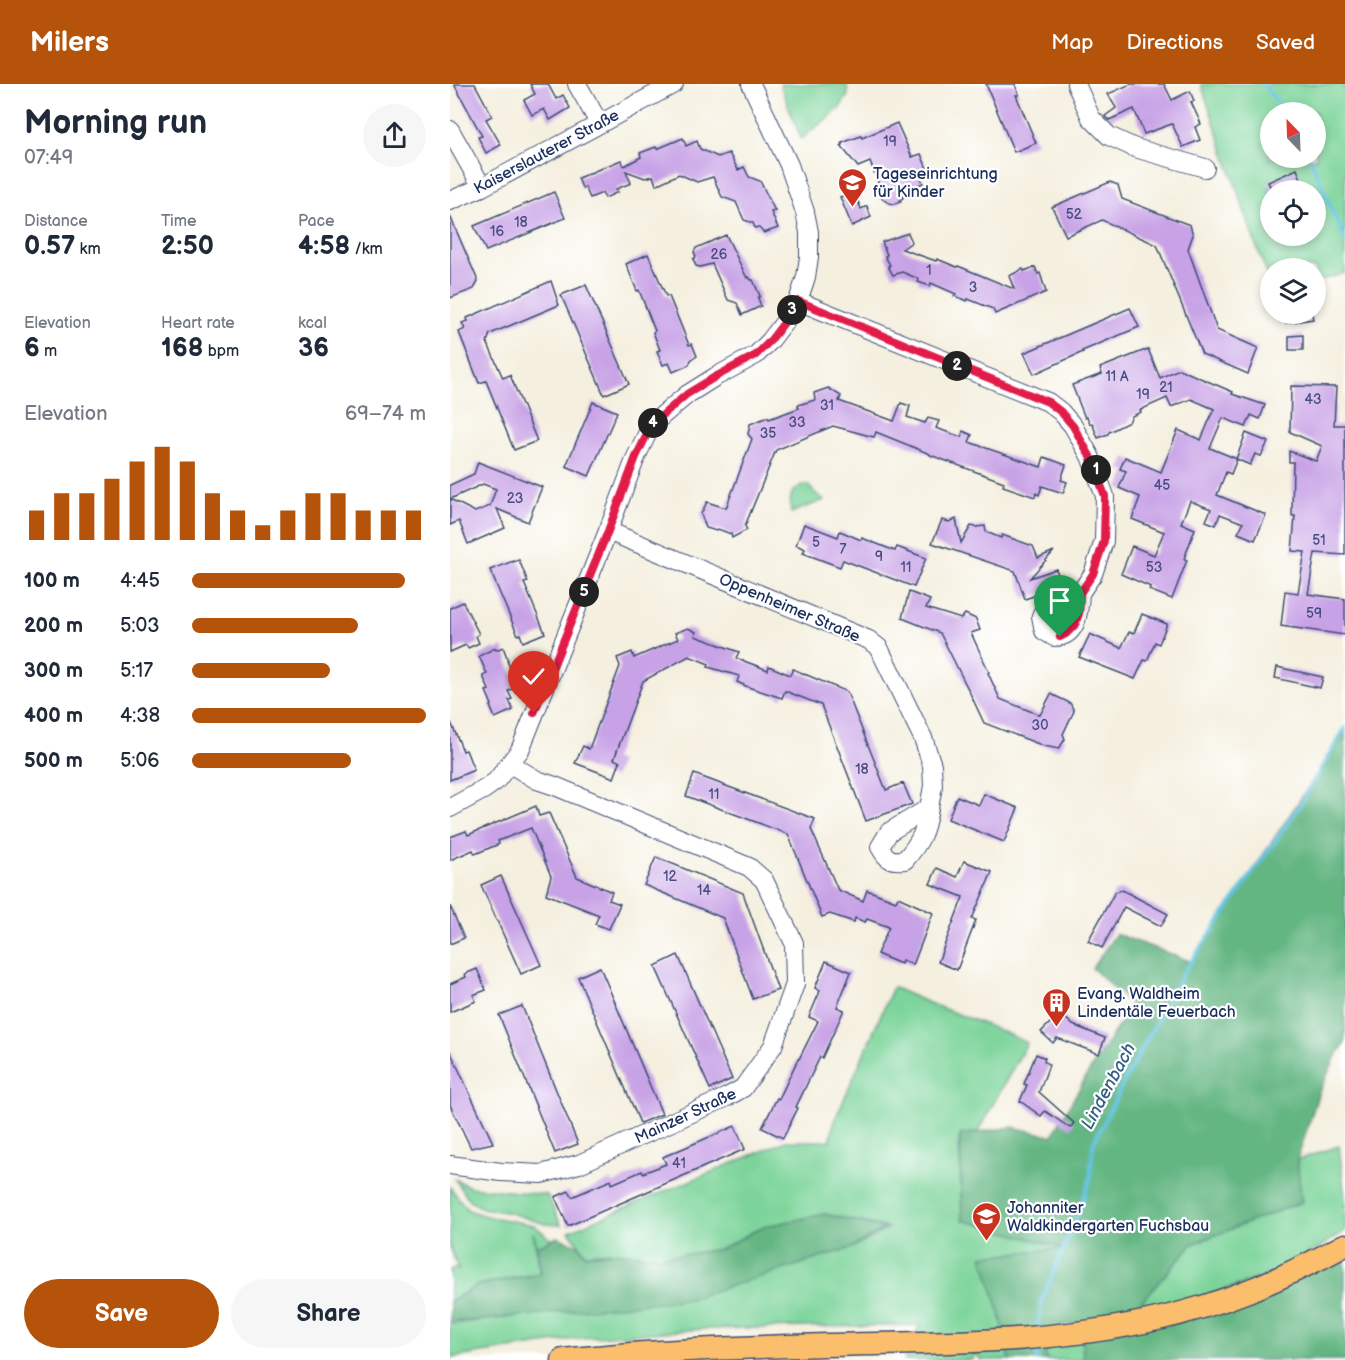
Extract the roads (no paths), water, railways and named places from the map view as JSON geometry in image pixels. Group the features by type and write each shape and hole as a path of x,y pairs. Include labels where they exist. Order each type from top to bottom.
{"main road":[{"path":"563,1360 681,1350 1059,1336 1132,1325 1223,1300 1292,1272 1345,1245"}],"street":[{"path":"577,84 599,123"},
{"name":"Kaiserslauterer Straße","path":"450,201 482,187 674,84"},
{"path":"450,808 496,781 520,750 636,457 652,424 687,394 756,355 777,332 798,301 806,277 809,257 809,232 805,212 789,165 751,84"},
{"path":"1076,84 1091,118 1109,136 1135,148 1205,168"},
{"path":"450,130 482,187"},
{"path":"798,301 1048,402 1061,412 1073,426 1090,456 1105,496 1104,541 1093,574 1080,593"},
{"name":"Oppenheimer Straße","path":"608,531 862,637 879,648 923,738 932,765 933,786 929,808"},
{"name":"Mainzer Straße","path":"450,1165 501,1172 541,1174 579,1164 727,1097 743,1088 773,1046 795,984 794,943 764,880 749,867 537,780 510,764"}],"waterway":[{"name":"Lindenbach","path":"1263,84 1277,102"},
{"name":"Lindenbach","path":"1314,168 1345,240"},
{"name":"Lindenbach","path":"1037,1330 1042,1299 1090,1180 1093,1144 1124,1082 1182,975 1300,805 1345,728"},
{"name":"Lindenbach","path":"1034,1346 1038,1360"}],"place":[{"name":"Tageseinrichtung für Kinder","path":"852,208"},
{"name":"Evang. Waldheim Lindentäle Feuerbach","path":"1056,1028"},
{"name":"Johanniter Waldkindergarten Fuchsbau","path":"986,1242"}]}
